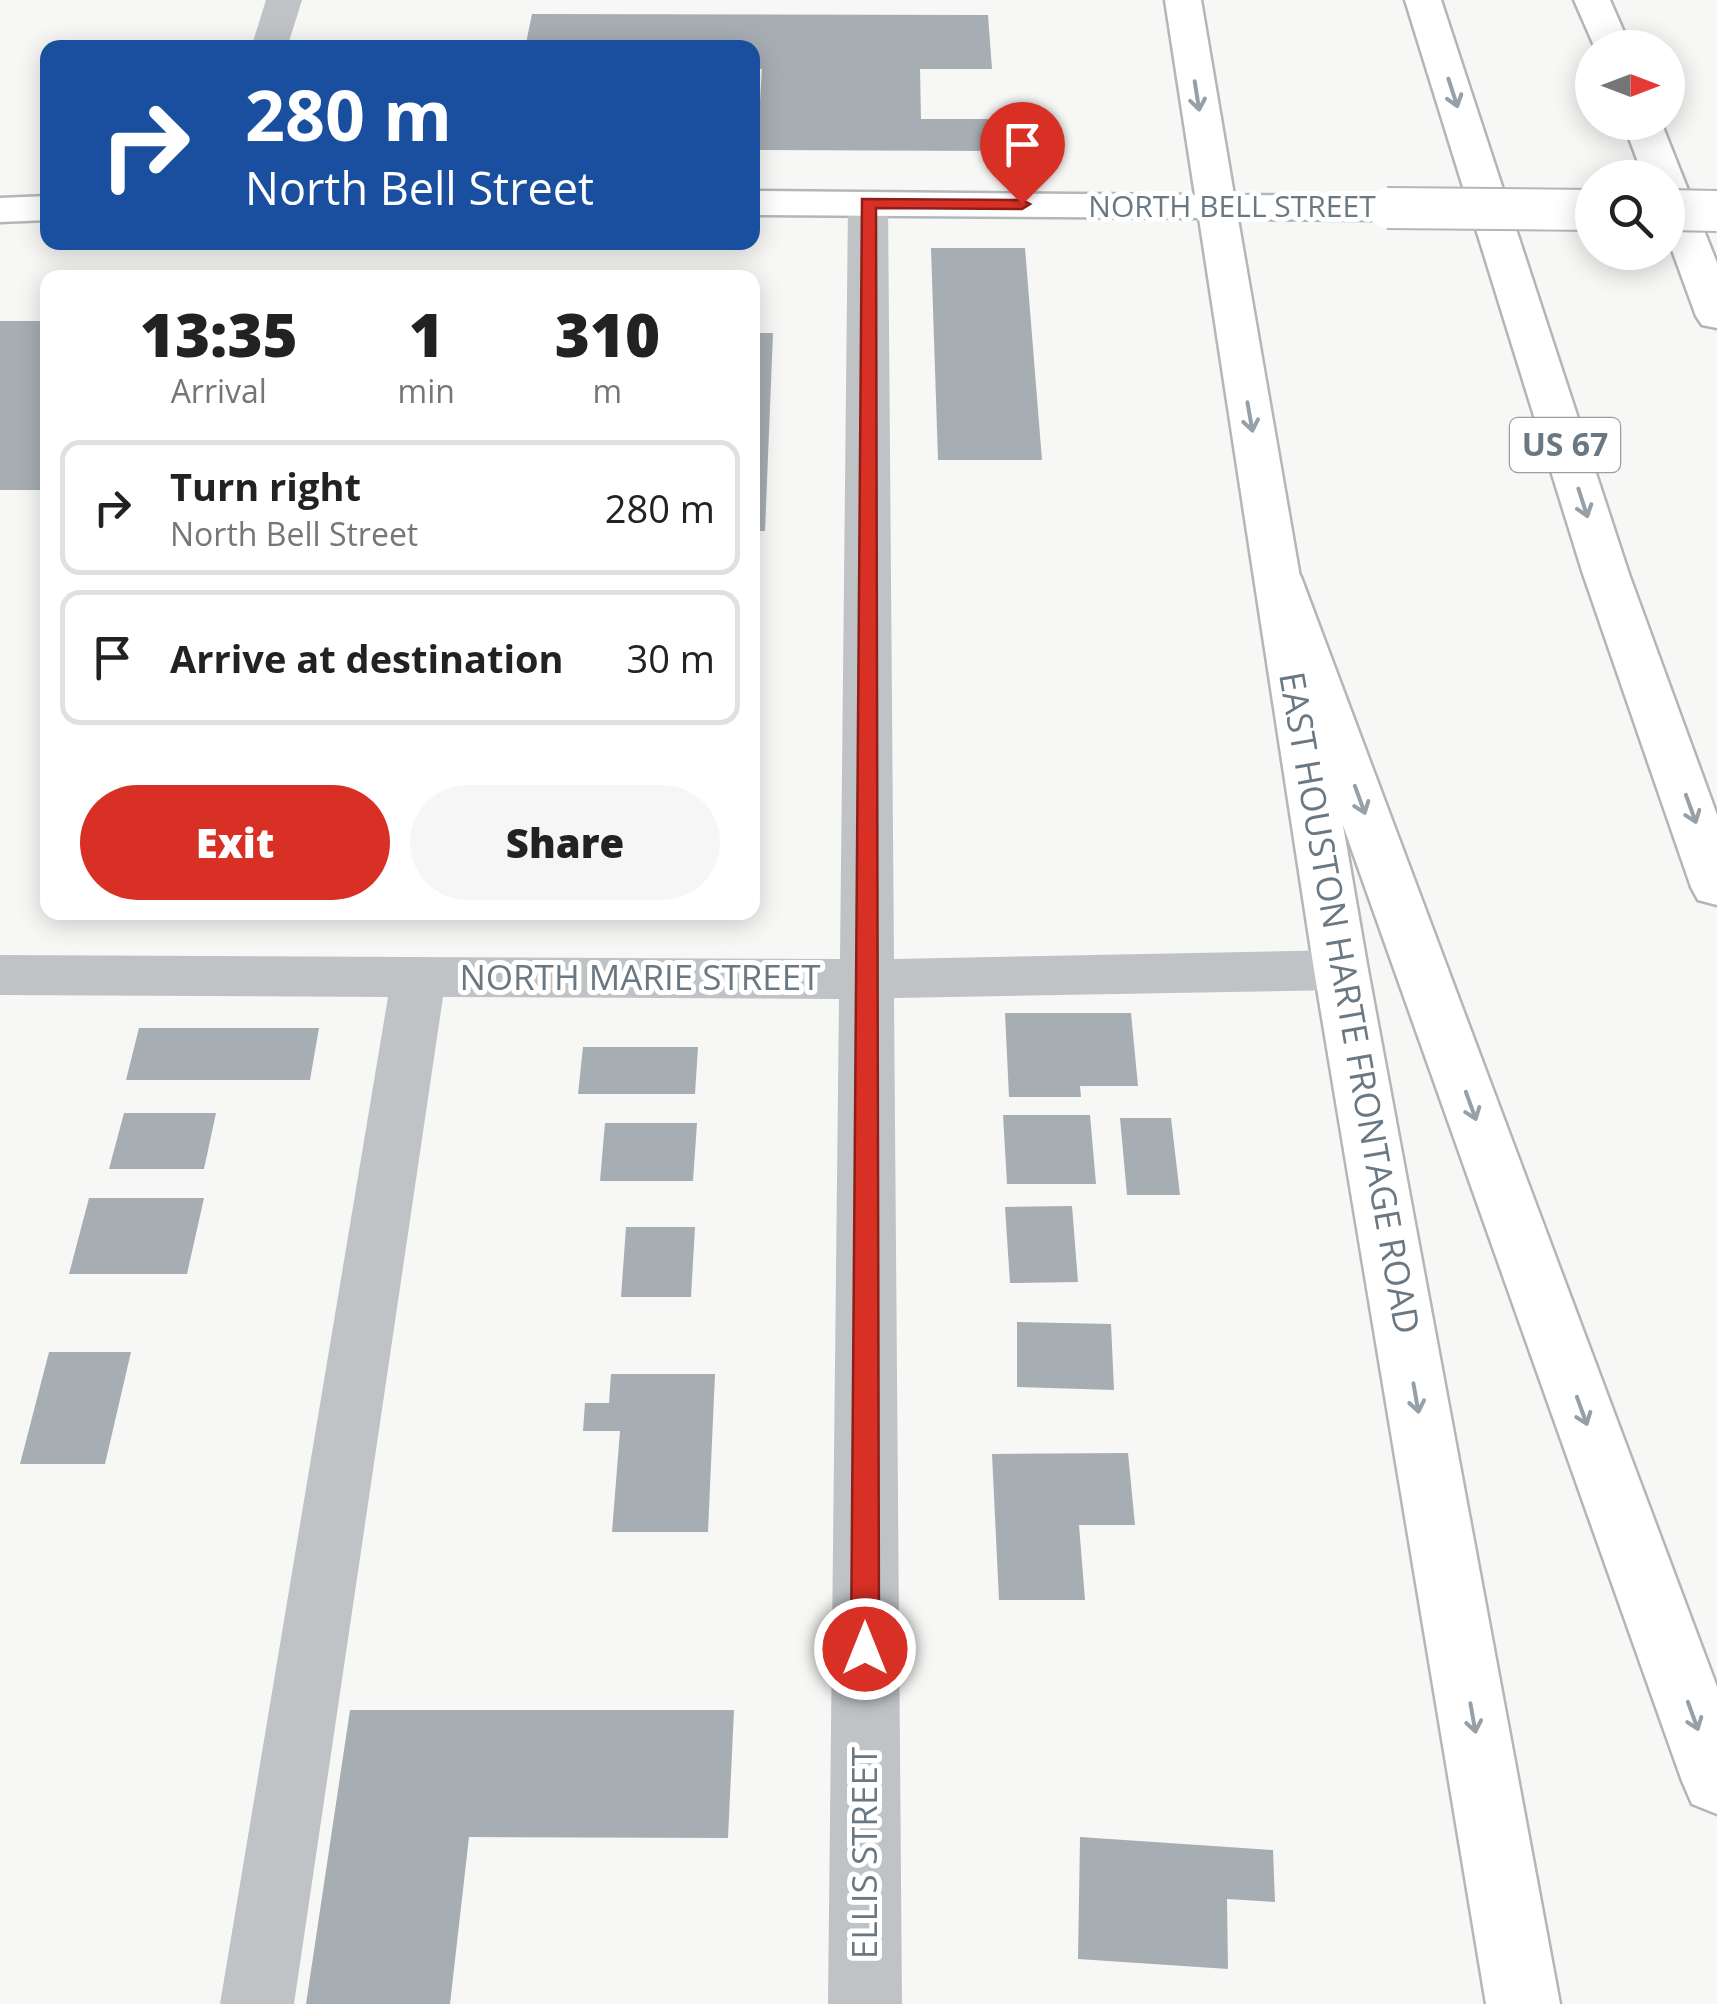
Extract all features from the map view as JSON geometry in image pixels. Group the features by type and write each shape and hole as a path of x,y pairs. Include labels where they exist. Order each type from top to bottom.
{"main road":[{"name":"EAST HOUSTON HARTE FRONTAGE ROAD","path":"1182,0 1341,970 1523,2004"},
{"name":"US 67","path":"1424,0 1606,574 1717,887"},
{"path":"1592,0 1604,30"},
{"name":"NORTH BELL STREET","path":"760,203 1575,210"},
{"path":"0,210 40,208"},
{"path":"1685,210 1717,211"},
{"path":"1685,232 1717,316"},
{"path":"1278,577 1717,1782"}],"street":[{"path":"272,40 284,0"},
{"name":"ELLIS STREET","path":"865,2004 868,203"},
{"name":"NORTH MARIE STREET","path":"0,976 864,979 1341,970"},
{"path":"257,2004 419,977"}],"building":[{"path":"532,14 988,15 992,69 920,69 921,119 988,119 989,151 760,150 760,40 527,40"},
{"path":"931,248 1025,248 1042,460 938,460"},
{"path":"0,321 40,321 40,490 0,490"},
{"path":"760,333 773,333 765,531 760,531"},
{"path":"1005,1013 1131,1013 1138,1086 1080,1086 1081,1097 1009,1097"},
{"path":"139,1028 319,1028 310,1080 126,1080"},
{"path":"583,1047 698,1047 695,1094 578,1094"},
{"path":"124,1113 216,1113 204,1169 109,1169"},
{"path":"1003,1115 1090,1115 1096,1184 1007,1184"},
{"path":"1120,1118 1171,1118 1180,1195 1127,1195"},
{"path":"605,1123 697,1123 693,1181 600,1181"},
{"path":"89,1198 204,1198 187,1274 69,1274"},
{"path":"1072,1206 1078,1282 1010,1283 1005,1207"},
{"path":"626,1227 695,1227 691,1297 621,1297"},
{"path":"1017,1322 1111,1324 1114,1390 1017,1387"},
{"path":"49,1352 131,1352 105,1464 20,1464"},
{"path":"611,1374 715,1374 708,1532 612,1532 620,1431 583,1431 585,1403 609,1403"},
{"path":"1128,1453 1135,1525 1079,1525 1085,1600 999,1600 992,1454"},
{"path":"350,1710 734,1710 728,1838 469,1837 450,2004 306,2004"},
{"path":"1080,1837 1273,1850 1275,1902 1227,1899 1228,1969 1078,1959"}],"route":[{"path":"865,1649 868,203 1022,204"}]}
